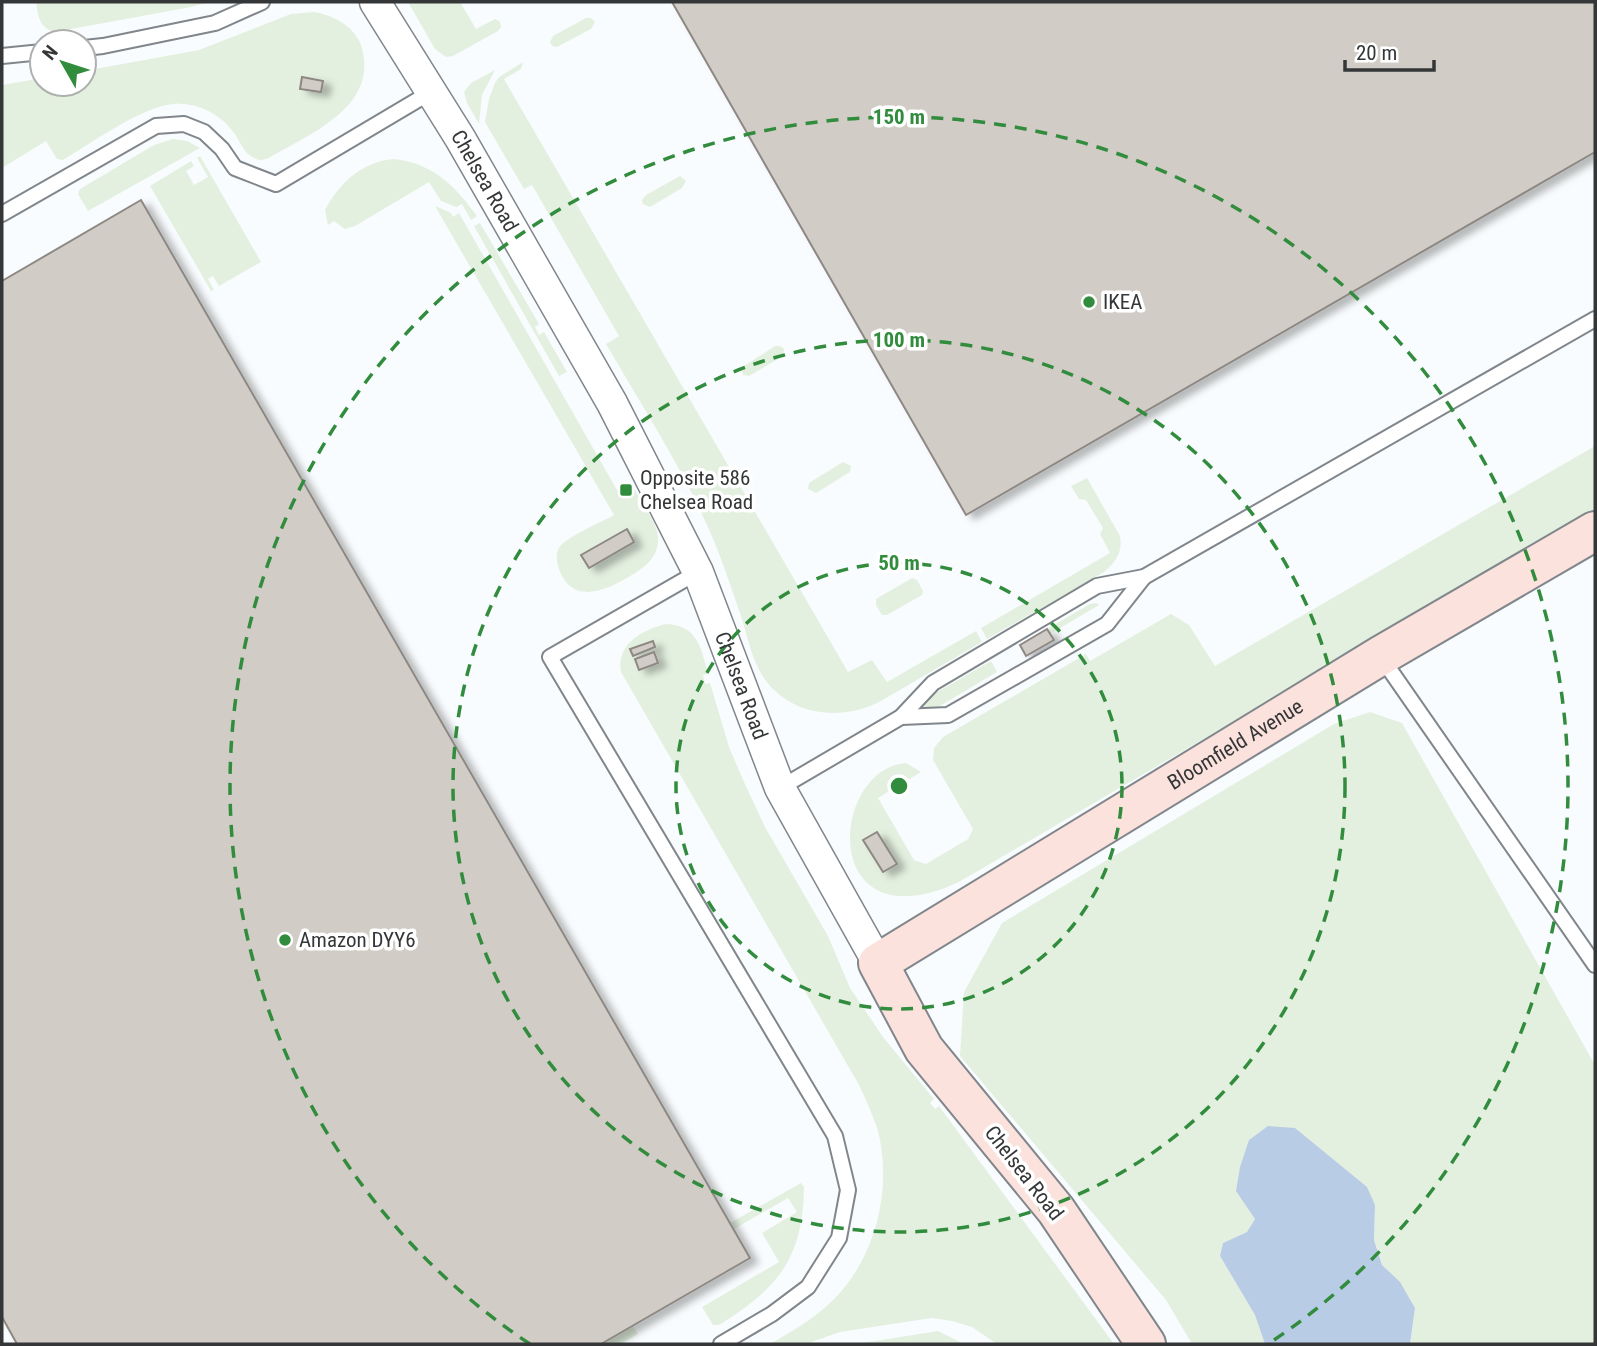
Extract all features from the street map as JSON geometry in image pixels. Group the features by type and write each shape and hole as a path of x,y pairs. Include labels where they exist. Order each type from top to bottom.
{"street":[{"name":"Chelsea Road","path":"375,2 460,138 612,403 698,572 780,788 924,1049 1056,1210 1146,1344"},
{"name":"Bloomfield Avenue","path":"878,962 1380,656 1595,531"}],"lane":[{"path":"98,47 215,23 262,2"},
{"path":"2,56 28,53"},
{"path":"2,214 131,139 156,126 165,125 184,124 204,132 222,149 234,168 276,184 431,92"},
{"path":"780,788 901,717 933,683 1097,586 1144,577 1595,319"},
{"path":"698,572 550,657 835,1136 848,1190 839,1238 808,1287 772,1314 721,1344"},
{"path":"901,717 948,715 1107,624 1144,577"},
{"path":"1380,656 1595,965"}],"green space":[{"path":"36,2 209,2 77,28 46,28 39,17"},
{"path":"408,2 460,2 476,29 495,19 500,22 501,27 453,56 446,57 435,49"},
{"path":"314,12 327,15 350,28 363,51 363,77 357,93 332,120 269,158 260,160 251,156 229,126 208,111 191,105 173,104 132,119 63,160 57,159 46,141 2,168 2,85 28,80 28,98 98,98 98,68 199,50 291,14"},
{"path":"586,18 595,22 591,29 557,47 552,46 550,42 553,36"},
{"path":"523,62 521,69 504,79 848,672 872,660 887,682 976,631 982,642 881,701 853,711 825,713 797,706 766,681 752,654 725,569 703,515 606,344 619,336 532,185 524,189 485,122 495,83 499,77"},
{"path":"495,70 482,95 479,124 464,92 471,83"},
{"path":"173,139 187,141 200,148 88,211 78,194 80,189 154,145"},
{"path":"200,156 261,262 219,286 213,276 208,279 214,290 211,291 150,186 191,161 194,166 186,171 194,185 208,177 197,158"},
{"path":"395,159 432,171 452,186 477,216 471,220 462,204 456,207 441,201 429,182 355,226 345,229 334,221 328,225 325,210 345,182 373,164"},
{"path":"680,176 686,181 682,188 650,207 643,204 642,200 646,195"},
{"path":"435,206 451,213 453,217 459,213 621,497 635,490 652,519 658,538 653,558 633,575 618,583 599,590 580,591 565,580 559,569 557,553 563,543 614,515"},
{"path":"480,223 539,324 535,327 539,335 544,332 567,372 559,376 474,226"},
{"path":"775,346 784,349 783,356 749,376 743,375 741,368"},
{"path":"1595,446 1595,510 959,882 913,896 880,892 860,874 851,849 852,820 862,793 880,773 906,763 921,772 878,798 914,860 926,864 968,839 973,829 933,760 934,748 943,737 1086,654 1090,661 1171,614 1189,625 1215,666"},
{"path":"843,462 851,466 850,472 816,493 808,489 809,483"},
{"path":"1087,478 1120,536 1119,552 1115,560 1104,572 987,639 981,628 1110,553 1100,534 1103,528 1086,500 1079,499 1071,486"},
{"path":"912,578 917,580 923,591 922,595 887,615 882,615 876,605 876,599"},
{"path":"1090,604 1099,605 1050,634 1047,629"},
{"path":"666,624 685,629 692,634 700,647 708,674 703,675 705,684 710,683 729,747 744,782 765,827 828,936 850,988 883,1037 934,1099 930,1103 935,1109 939,1106 1114,1344 997,1344 972,1327 932,1318 840,1332 806,1344 770,1344 829,1304 862,1261 878,1219 882,1197 882,1153 876,1125 859,1085 621,672 621,662 627,646 640,634"},
{"path":"991,661 997,672 933,710 924,709 923,703 927,698"},
{"path":"1370,712 1402,723 1595,1065 1595,1344 1410,1344 1415,1308 1400,1283 1382,1265 1374,1240 1375,1205 1245,1203 1255,1219 1247,1232 1223,1243 1220,1256 1255,1315 1265,1344 1192,1344 1166,1300 960,1056 964,992 1002,923 1334,724"},
{"path":"801,1183 804,1187 799,1234 783,1269 757,1298 719,1325 713,1325 702,1307 779,1262 762,1233 797,1212 788,1198 734,1229 730,1223"},
{"path":"633,1326 638,1334 621,1344 601,1344"},
{"path":"938,1331 964,1344 856,1344"}],"water":[{"path":"1268,1126 1295,1128 1367,1187 1375,1205 1374,1240 1382,1265 1400,1282 1415,1308 1410,1344 1265,1344 1255,1315 1220,1256 1223,1243 1247,1232 1255,1219 1236,1191 1249,1140"}],"building":[{"name":"IKEA","path":"672,2 1595,2 1595,152 966,515"},
{"path":"302,77 323,81 321,92 300,89"},
{"name":"Amazon DYY6","path":"141,200 750,1258 601,1344 17,1344 2,1317 2,281"},
{"path":"627,529 634,542 589,568 581,555"},
{"path":"1047,629 1054,640 1026,656 1020,645"},
{"path":"653,641 655,647 633,656 630,649"},
{"path":"654,652 658,663 639,670 635,659"},
{"path":"877,832 897,864 883,872 863,840"}],"place":[{"name":"IKEA","path":"1089,302"},
{"name":"Opposite 586 Chelsea Road","path":"626,490"},
{"name":"Amazon DYY6","path":"285,940"}]}
